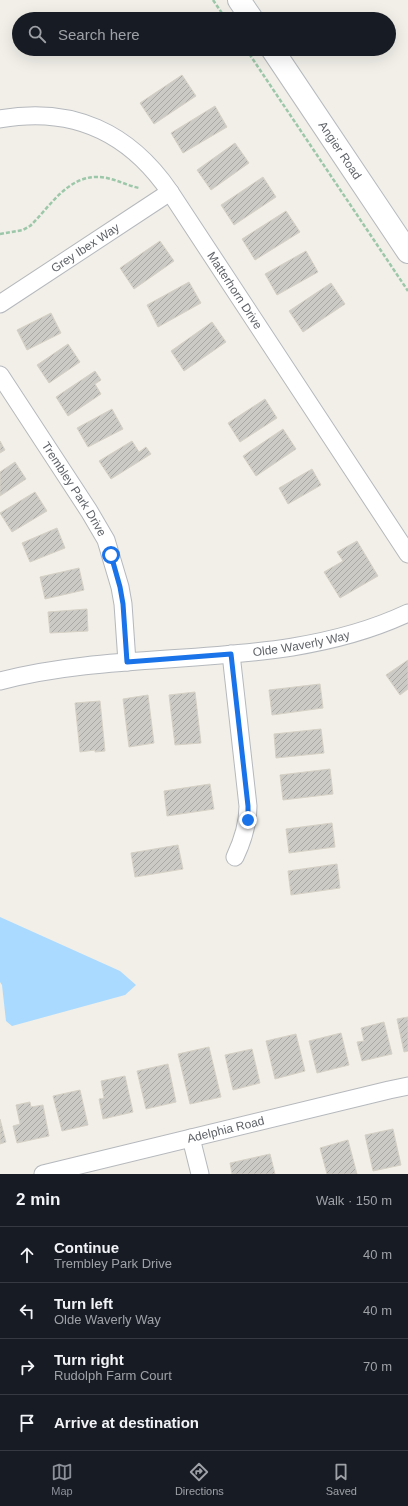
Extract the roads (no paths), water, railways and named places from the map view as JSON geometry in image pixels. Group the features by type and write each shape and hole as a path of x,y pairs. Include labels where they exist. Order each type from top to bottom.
{"street":[{"path":"239,0 247,12"},
{"name":"Angier Road","path":"277,56 404,240"},
{"name":"Matterhorn Drive","path":"0,119 17,116 51,116 67,118 99,129 116,138 142,158 170,192 408,554"},
{"name":"Grey Ibex Way","path":"0,304 170,192"},
{"name":"Trembley Park Drive","path":"0,375 106,540 120,587 123,604 127,662"},
{"name":"Olde Waverly Way","path":"0,681 58,668 231,654 296,647 328,640 371,627 408,613"},
{"path":"231,654 248,806 248,820 245,832 235,857"},
{"name":"Adelphia Road","path":"43,1174 408,1086"},
{"path":"191,1138 200,1174"}],"water":[{"path":"0,917 120,971 136,985 125,995 12,1026 6,1021 2,985 0,982"}]}
